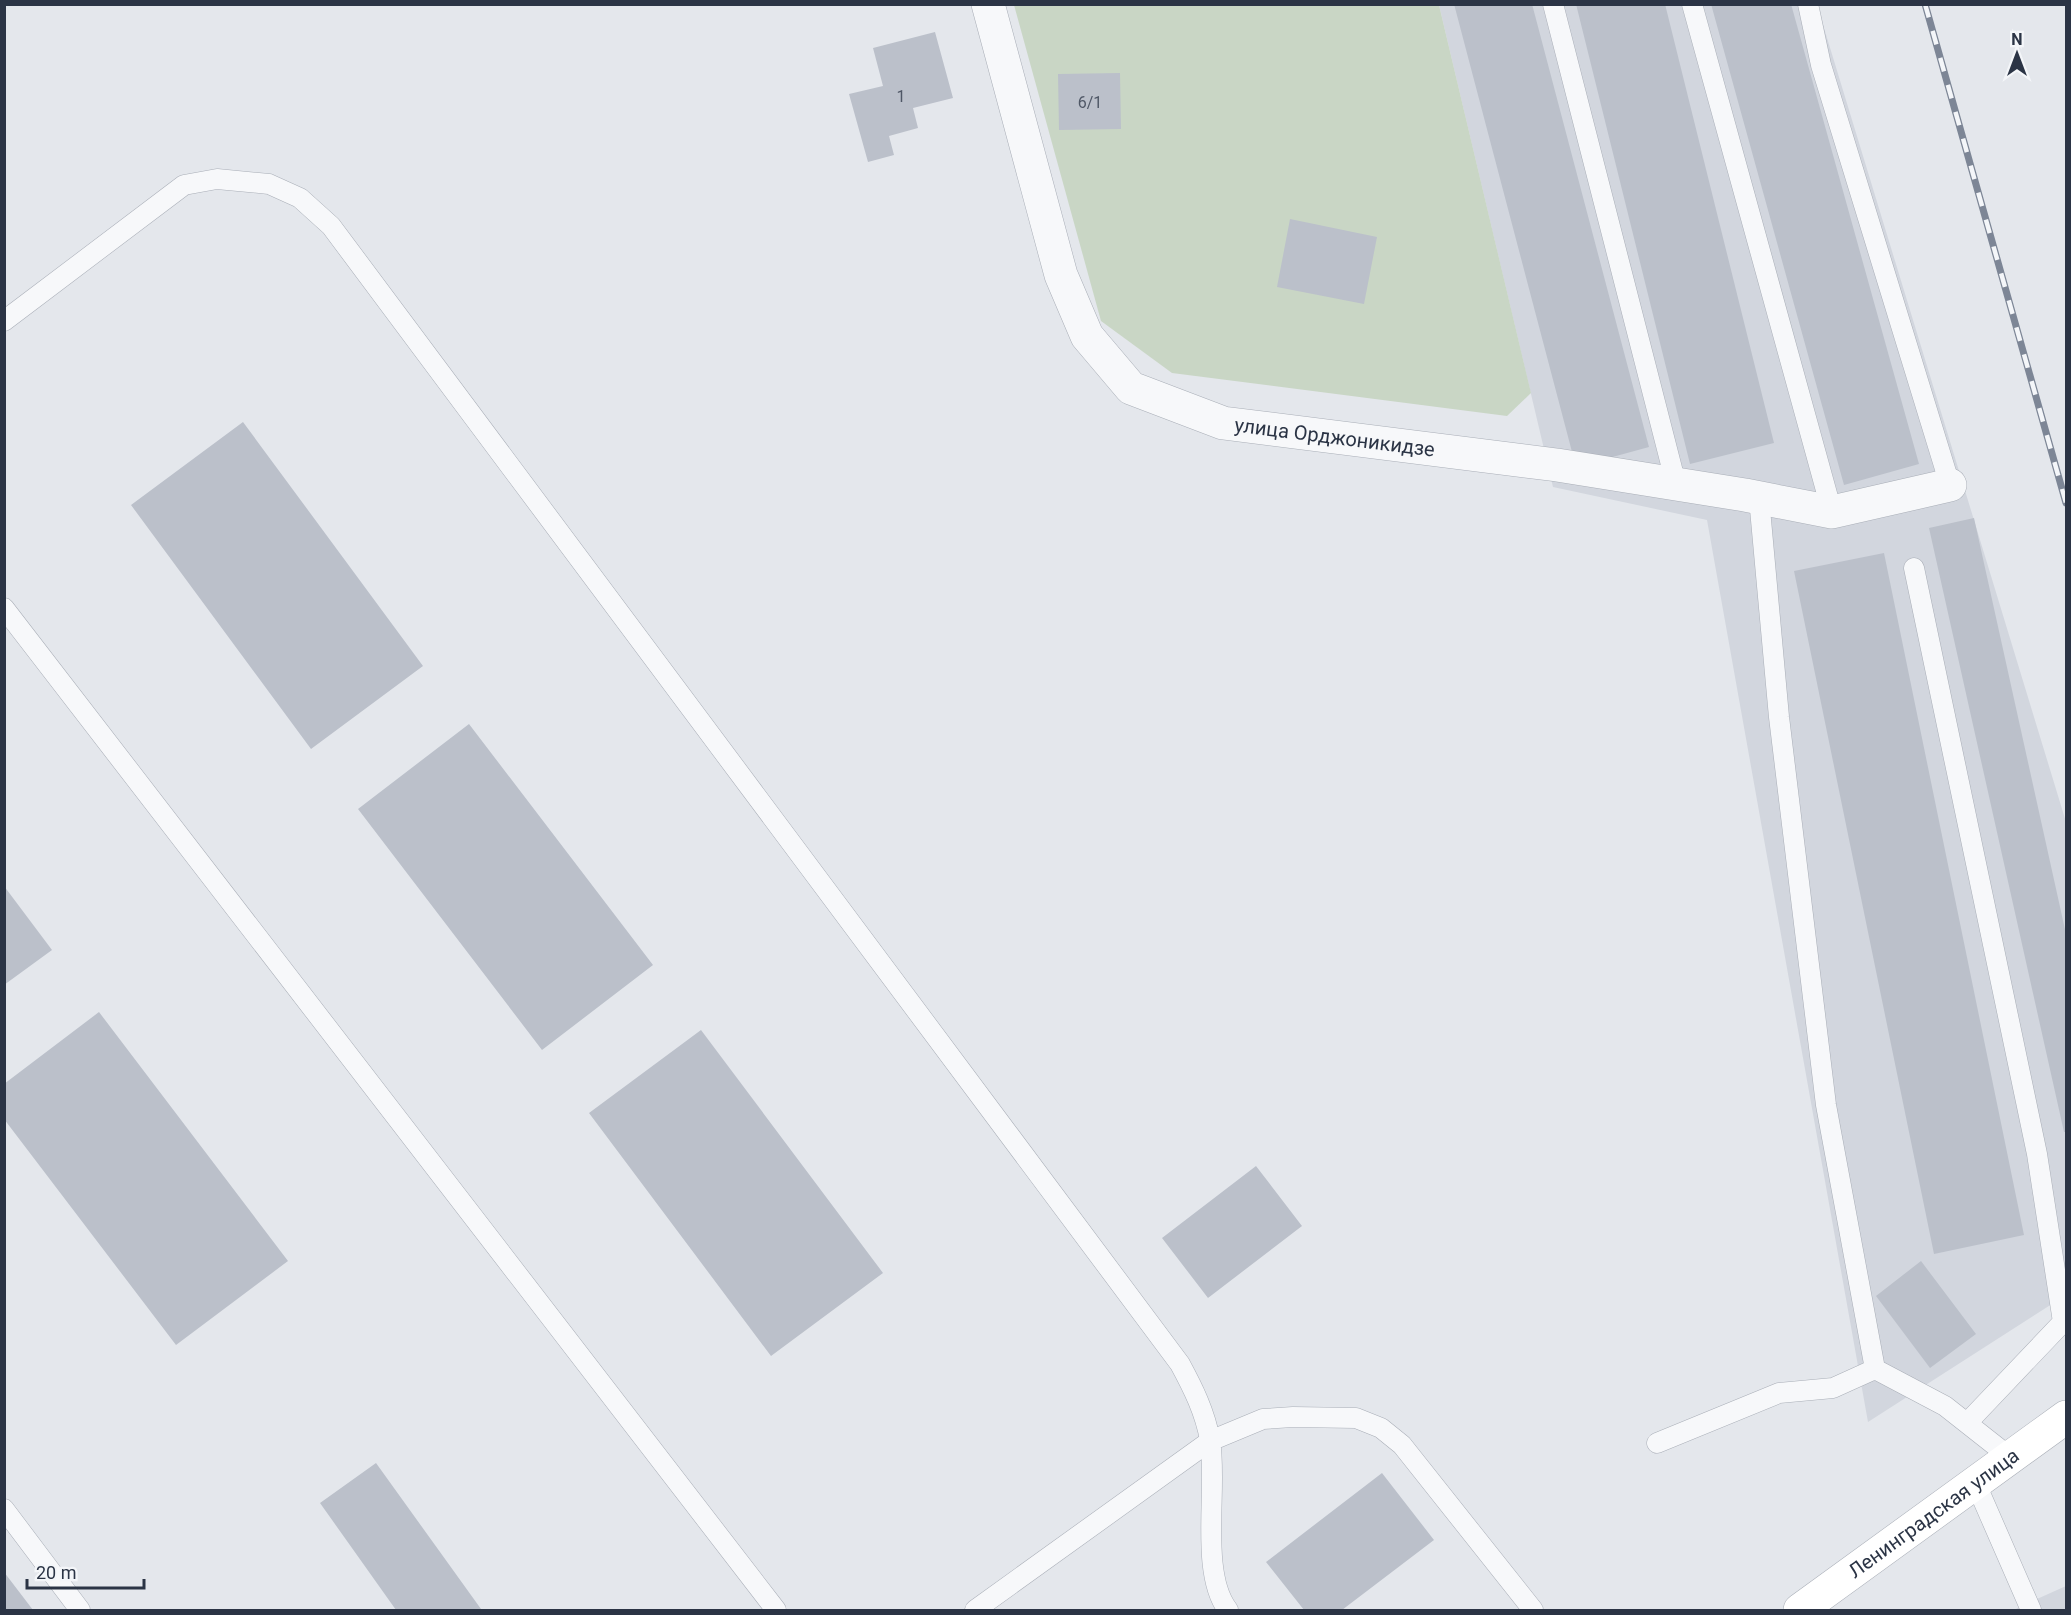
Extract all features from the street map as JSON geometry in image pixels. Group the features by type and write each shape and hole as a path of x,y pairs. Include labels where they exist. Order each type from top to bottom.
{"street":[{"name":"улица Орджоникидзе","path":"988,4 1060,275 1087,336 1131,388 1223,423 1557,465 1832,512 1950,484"},
{"name":"Ленинградская улица","path":"1800,1611 2067,1417"}],"lane":[{"path":"1553,4 1676,484"},
{"path":"1692,4 1832,512"},
{"path":"1808,4 1821,65 1950,484"},
{"path":"4,321 184,185 217,179 269,184 300,198 331,226 1180,1364 1200,1401 1210,1441 1211,1545 1219,1607"},
{"path":"1759,498 1779,717 1826,1105 1875,1370"},
{"path":"1914,568 2037,1154 2062,1322 1967,1423"},
{"path":"4,608 776,1611"},
{"path":"1875,1370 1945,1406 2011,1458"},
{"path":"1657,1443 1779,1393 1833,1388 1875,1370"},
{"path":"975,1611 1210,1441 1263,1419 1293,1416 1356,1418 1381,1428 1402,1445 1533,1611"},
{"path":"1976,1484 2031,1611"},
{"path":"4,1509 80,1611"}],"shaded area":[{"path":"1439,5 1817,5 2066,822 2066,1295 1868,1422 1707,520 1553,487"},
{"path":"2066,1586 2066,1610 2014,1610 2028,1603"}],"green space":[{"path":"1014,5 1439,5 1531,393 1507,416 1172,373 1101,321"}],"building":[{"path":"1454,4 1532,4 1649,447 1576,467"},
{"path":"1576,4 1665,4 1774,443 1690,464"},
{"path":"1711,4 1791,4 1919,464 1844,485"},
{"path":"935,32 953,98 913,108 918,128 889,136 894,155 868,162 849,94 883,86 873,48"},
{"path":"1120,73 1121,129 1059,130 1058,74"},
{"path":"1290,219 1377,237 1364,304 1277,287"},
{"path":"243,422 423,666 311,749 131,505"},
{"path":"1974,518 2066,934 2066,1132 2064,1132 1929,528"},
{"path":"1884,553 2024,1235 1934,1254 1794,571"},
{"path":"469,724 653,965 542,1050 358,809"},
{"path":"4,886 52,950 4,985"},
{"path":"99,1012 288,1261 176,1345 4,1119 4,1084"},
{"path":"701,1030 883,1273 771,1356 589,1113"},
{"path":"1256,1166 1302,1226 1208,1298 1162,1238"},
{"path":"1921,1261 1976,1334 1930,1368 1876,1296"},
{"path":"376,1463 481,1609 396,1610 320,1503"},
{"path":"1382,1473 1434,1540 1342,1610 1304,1610 1266,1562"},
{"path":"4,1572 33,1610 4,1610"}],"railway":[{"path":"1925,4 2066,503"}]}
